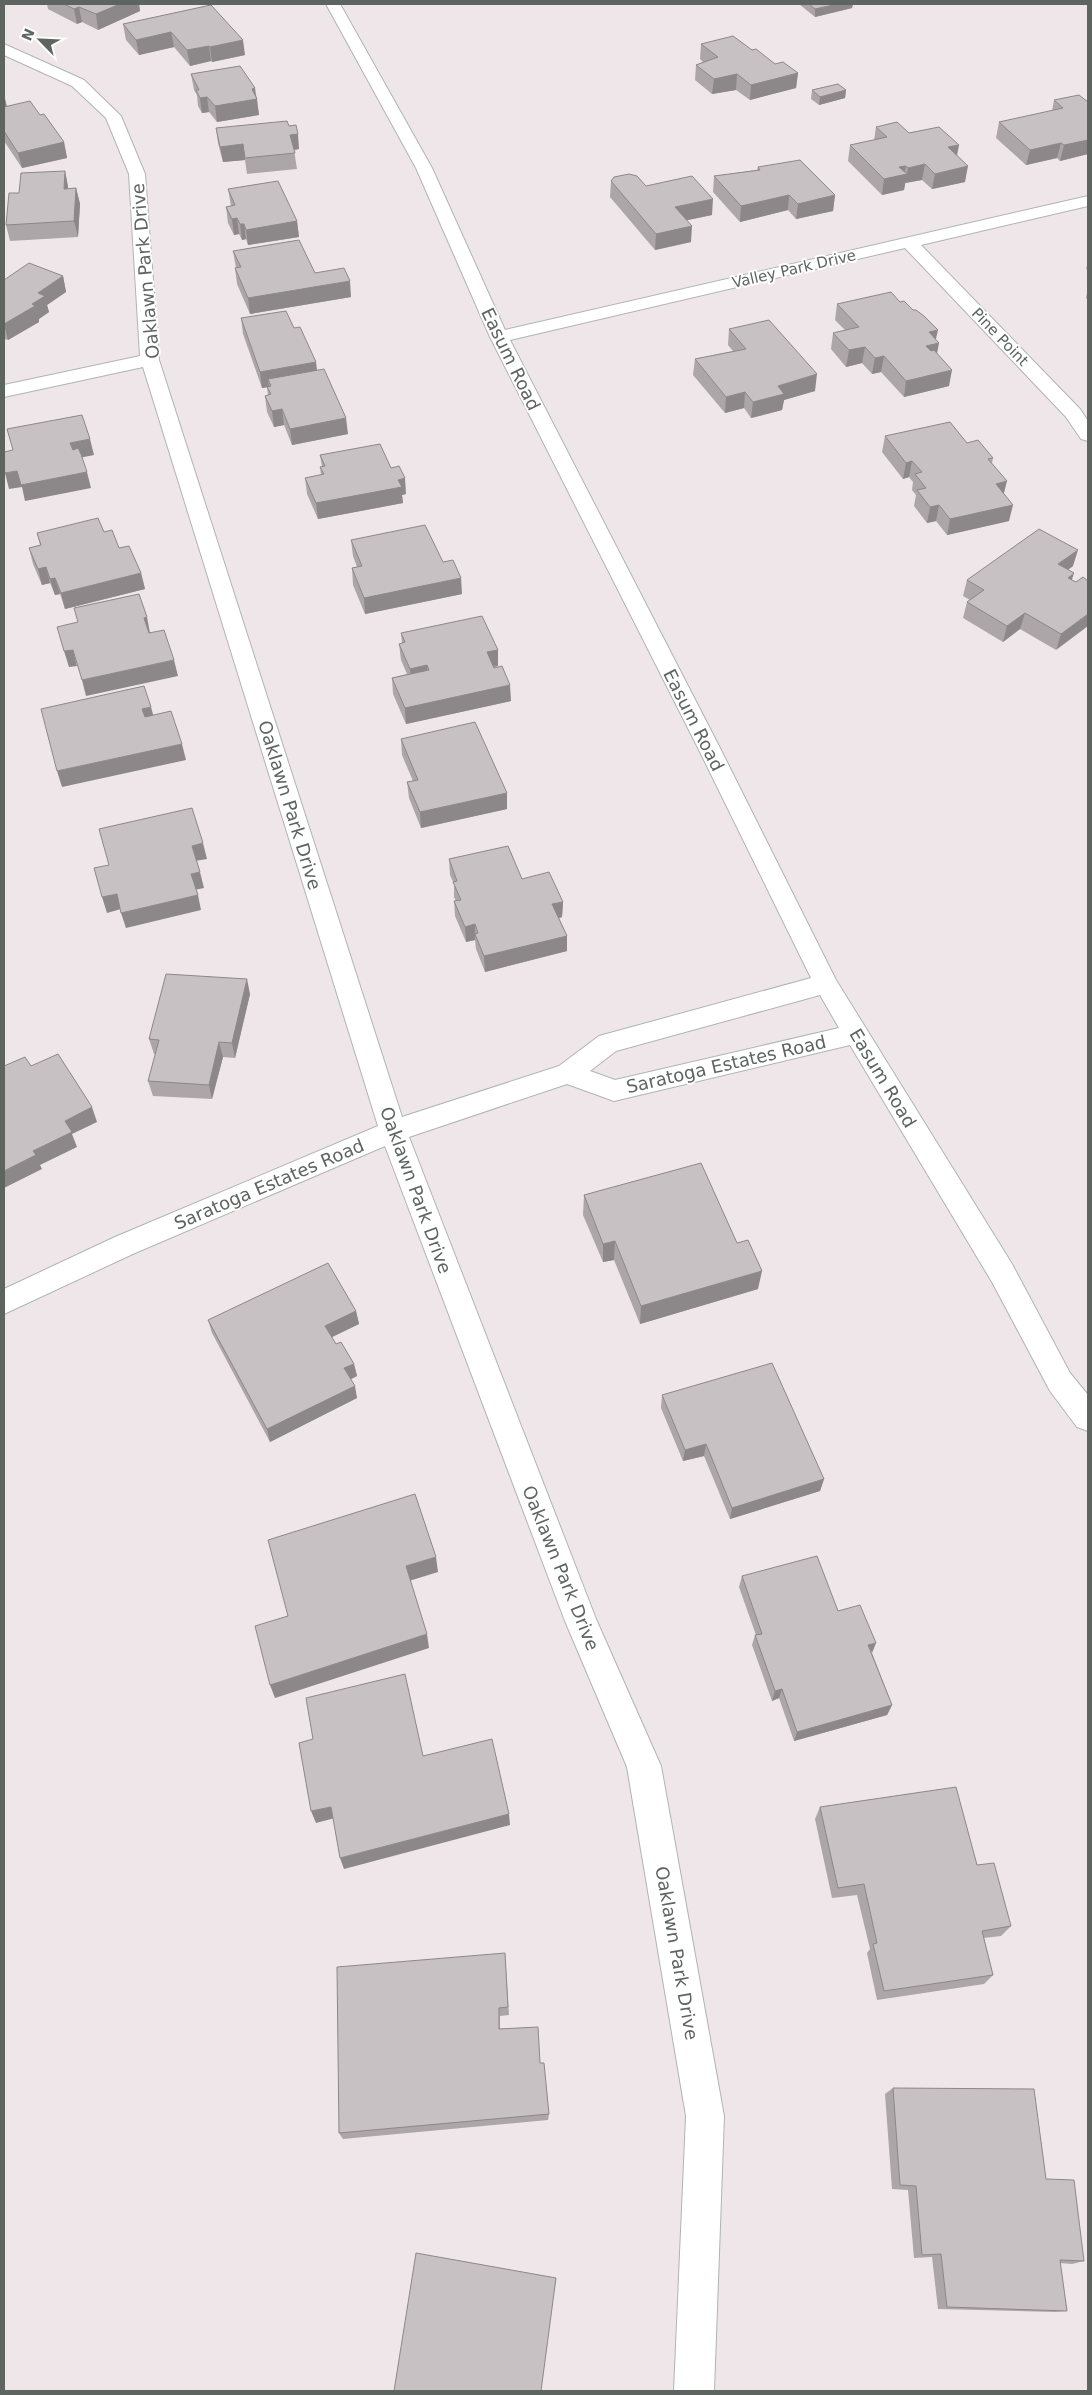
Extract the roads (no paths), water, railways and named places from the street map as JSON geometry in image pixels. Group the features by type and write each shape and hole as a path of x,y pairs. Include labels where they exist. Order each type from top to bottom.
{"street":[{"name":"Easum Road","path":"333,4 424,168 499,337 710,750 826,984 1002,1273 1060,1382 1088,1418"},
{"name":"Oaklawn Park Drive","path":"4,49 78,83 114,116 137,174 150,360 393,1131 581,1621 644,1766 705,2116 694,2391"},
{"name":"Valley Park Drive","path":"499,337 1088,201"},
{"name":"Pine Point","path":"908,242 1073,413 1088,435"},
{"path":"4,390 150,360"},
{"name":"Saratoga Estates Road","path":"4,1302 125,1245 393,1131 568,1073 608,1043 826,984"},
{"name":"Saratoga Estates Road","path":"568,1073 614,1091 856,1034"}]}
